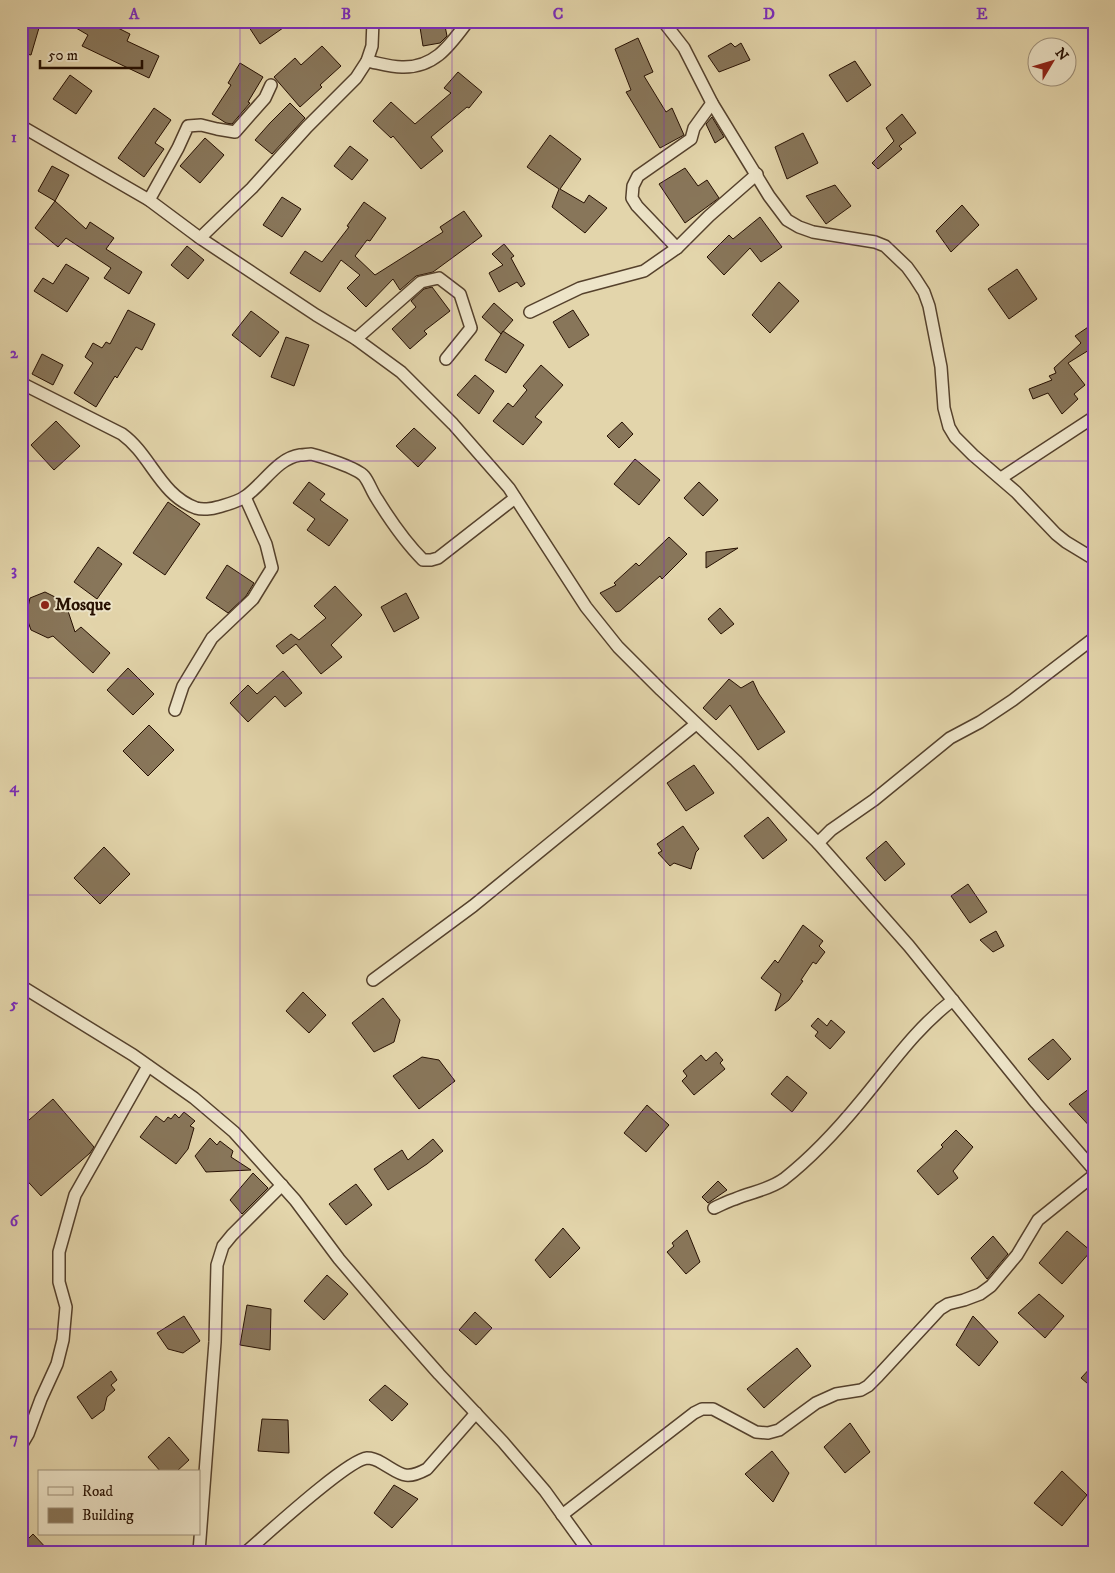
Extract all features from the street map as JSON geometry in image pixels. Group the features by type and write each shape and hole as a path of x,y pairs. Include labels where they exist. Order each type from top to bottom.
{"street":[{"path":"200,238 252,188 307,127 356,78 367,61 372,46 373,21"},
{"path":"367,61 401,68 422,65 446,50 468,21"},
{"path":"664,21 684,48 712,103 769,196 788,220 799,227 813,232 875,242 885,246 915,278 924,292 929,306 941,367 944,408 949,427 955,437 1002,478 1056,534 1094,559"},
{"path":"149,200 188,126 202,125 236,132 265,98 271,85"},
{"path":"677,248 637,206 632,198 633,186 638,176 691,139 694,128 712,103"},
{"path":"21,126 149,200 200,238 356,339 401,372 434,404 509,488 586,607 613,640 661,690 818,843 909,946 1094,1170"},
{"path":"530,312 580,288 644,272 677,248 709,216 757,174"},
{"path":"356,339 421,282 439,278 460,294 471,328 446,359"},
{"path":"21,383 107,425 130,440 164,484 182,501 198,509 233,503 245,497 285,461 298,455 310,454 348,466 364,476 388,516 416,553 423,560 431,560 438,558 515,498"},
{"path":"1002,478 1094,417"},
{"path":"175,710 183,686 212,638 253,599 272,568 266,544 245,497"},
{"path":"818,843 831,830 874,800 950,738 980,722 1012,700 1094,638"},
{"path":"373,980 472,906 696,724"},
{"path":"21,986 126,1050 194,1098 234,1132 295,1200 339,1259 439,1374 504,1442 545,1491 589,1552"},
{"path":"714,1208 735,1198 758,1192 782,1180 828,1138 861,1101 897,1054 920,1029 953,1000"},
{"path":"21,1446 28,1434 57,1364 63,1340 66,1307 59,1282 59,1252 75,1195 148,1066"},
{"path":"562,1515 694,1413 702,1409 713,1409 756,1432 768,1433 779,1430 816,1403 836,1394 861,1390 878,1376 940,1309 948,1304 980,1294 991,1286 1017,1255 1038,1220 1094,1175"},
{"path":"199,1552 215,1342 217,1265 223,1246 282,1185"},
{"path":"246,1552 339,1474 358,1462 367,1458 376,1459 406,1476 416,1475 427,1469 476,1412"}],"building":[{"path":"21,21 41,21 31,55 21,53"},
{"path":"64,21 104,21 130,34 127,41 159,56 149,78 82,46 88,35"},
{"path":"245,21 293,21 260,44"},
{"path":"419,21 444,21 447,36 440,43 423,46"},
{"path":"638,38 653,72 644,76 666,112 672,108 684,135 660,148 626,92 631,90 615,49"},
{"path":"731,43 735,47 741,43 750,60 719,72 708,56"},
{"path":"322,46 341,66 300,107 274,77 295,58 301,65"},
{"path":"855,61 871,85 847,102 829,75"},
{"path":"240,63 263,77 248,102 250,103 232,124 226,123 212,114 231,85 228,83"},
{"path":"458,72 482,92 469,108 467,107 431,137 443,151 421,169 393,136 391,138 373,121 391,102 415,124 451,93 444,88"},
{"path":"70,75 92,91 76,114 53,99"},
{"path":"290,103 305,118 272,154 255,140"},
{"path":"154,108 171,120 155,143 164,149 144,177 118,158"},
{"path":"902,114 916,133 899,146 902,149 878,169 872,163 894,141 886,128"},
{"path":"712,117 724,137 715,143 706,124"},
{"path":"803,133 818,163 787,179 775,147"},
{"path":"550,135 581,159 560,189 584,203 589,195 607,208 585,233 552,207 559,189 527,167"},
{"path":"205,138 224,155 200,183 180,166"},
{"path":"350,146 368,160 352,180 334,166"},
{"path":"52,166 69,175 55,201 38,191"},
{"path":"685,168 698,186 707,180 719,198 685,223 659,184"},
{"path":"835,185 851,206 826,224 806,196"},
{"path":"282,197 301,209 282,237 263,225"},
{"path":"55,201 86,229 90,222 114,238 106,249 142,272 129,294 104,278 111,268 66,238 58,247 35,228"},
{"path":"364,202 386,218 370,241 367,240 355,256 375,275 443,232 440,227 464,211 482,236 433,272 416,276 400,290 393,279 366,307 347,288 360,275 341,260 320,292 290,273 305,251 322,262 349,227 347,226"},
{"path":"962,205 979,225 951,252 936,231"},
{"path":"760,217 782,247 761,262 750,248 724,275 707,257 729,235 733,239"},
{"path":"504,244 514,256 511,258 525,284 521,287 517,282 499,292 489,273 503,265 492,254"},
{"path":"187,246 204,260 188,279 171,265"},
{"path":"66,264 89,278 67,312 34,291 43,278 53,284"},
{"path":"1017,269 1037,299 1009,319 988,289"},
{"path":"779,282 799,301 770,333 752,315"},
{"path":"432,287 450,311 424,331 427,334 410,349 392,329 416,307 411,301 424,289"},
{"path":"494,303 513,320 501,334 482,317"},
{"path":"128,310 155,324 142,350 136,347 96,407 74,393 93,363 85,357 93,343 102,348 106,342 110,344"},
{"path":"573,310 589,335 569,348 553,322"},
{"path":"251,311 279,332 260,357 232,335"},
{"path":"1094,323 1094,347 1068,363 1085,385 1074,394 1078,399 1062,414 1048,393 1033,399 1029,389 1052,380 1049,376 1056,373 1054,368 1081,343 1075,336"},
{"path":"503,331 524,345 506,373 485,360"},
{"path":"286,337 309,345 294,386 271,377"},
{"path":"42,354 63,365 53,385 32,374"},
{"path":"541,365 563,385 535,417 542,422 523,445 493,421 508,403 513,407 527,390 523,386"},
{"path":"475,375 494,391 479,414 457,395"},
{"path":"56,421 80,446 54,470 31,445"},
{"path":"622,422 633,434 619,448 607,436"},
{"path":"414,428 436,448 418,467 396,446"},
{"path":"635,459 660,480 639,505 614,484"},
{"path":"309,482 325,494 320,500 348,520 329,546 307,530 315,519 293,503"},
{"path":"699,482 718,500 703,516 684,498"},
{"path":"168,502 200,524 165,575 133,553"},
{"path":"669,537 687,554 662,579 660,576 620,611 616,612 600,593 616,585 614,583 636,563 639,566"},
{"path":"98,547 122,564 97,599 74,582"},
{"path":"738,548 706,568 706,552"},
{"path":"227,565 254,583 246,596 228,613 206,598"},
{"path":"335,586 362,615 331,645 342,657 321,674 296,644 283,654 276,646 291,634 299,640 326,618 314,606"},
{"path":"45,592 65,602 75,632 81,627 110,653 93,673 53,636 48,638 31,630 26,616 30,598"},
{"path":"406,593 419,618 394,632 381,607"},
{"path":"720,608 734,624 721,634 708,619"},
{"path":"128,668 154,694 133,715 107,690"},
{"path":"283,671 302,693 285,707 275,696 248,722 230,703 248,685 257,694"},
{"path":"729,679 741,688 753,681 759,694 785,732 758,750 730,705 716,720 703,708"},
{"path":"149,725 174,750 148,776 123,751"},
{"path":"694,765 714,793 686,811 667,783"},
{"path":"768,817 787,840 763,859 744,836"},
{"path":"683,826 699,849 696,852 691,869 674,863 670,866 658,853 662,851 657,844"},
{"path":"886,841 905,864 885,881 866,858"},
{"path":"104,847 130,874 100,904 74,878"},
{"path":"968,884 987,912 970,923 951,896"},
{"path":"803,925 823,941 819,946 825,952 816,964 813,962 801,980 803,981 789,1000 775,1011 781,994 761,978 775,960 778,963"},
{"path":"996,931 1004,946 993,952 980,940"},
{"path":"303,992 326,1015 309,1033 286,1011"},
{"path":"383,998 400,1020 394,1042 374,1052 352,1023"},
{"path":"818,1018 827,1026 831,1020 845,1032 830,1049 815,1036 818,1032 811,1026"},
{"path":"1053,1039 1071,1059 1048,1080 1028,1059"},
{"path":"716,1052 723,1060 720,1063 725,1069 694,1095 682,1081 687,1076 683,1071 701,1055 706,1061"},
{"path":"422,1057 439,1060 455,1081 419,1109 393,1076"},
{"path":"787,1076 807,1093 792,1112 771,1094"},
{"path":"1094,1085 1094,1131 1069,1104"},
{"path":"53,1099 94,1147 90,1153 41,1196 21,1174 21,1127"},
{"path":"647,1105 669,1125 646,1152 624,1133"},
{"path":"184,1112 195,1121 190,1126 194,1128 188,1149 176,1164 140,1137 156,1116 164,1122 168,1117 171,1119 175,1114 179,1118"},
{"path":"956,1130 973,1147 953,1171 958,1178 938,1195 917,1171 943,1147 941,1145"},
{"path":"210,1138 217,1145 220,1141 233,1151 231,1157 251,1170 206,1172 195,1156"},
{"path":"433,1139 443,1151 388,1190 374,1169 402,1150 408,1160"},
{"path":"253,1173 268,1188 242,1214 230,1200"},
{"path":"718,1181 727,1190 708,1203 702,1197"},
{"path":"356,1184 372,1205 346,1225 329,1204"},
{"path":"563,1228 580,1248 550,1278 535,1260"},
{"path":"687,1230 700,1262 686,1274 667,1252 674,1246 672,1243"},
{"path":"1067,1231 1091,1251 1062,1284 1039,1263"},
{"path":"993,1236 1008,1254 987,1279 971,1258"},
{"path":"327,1275 348,1294 324,1320 304,1301"},
{"path":"1039,1294 1064,1316 1045,1338 1018,1313"},
{"path":"247,1305 271,1309 270,1350 240,1345"},
{"path":"475,1312 492,1328 476,1345 459,1330"},
{"path":"184,1316 200,1341 183,1353 168,1349 157,1333"},
{"path":"973,1316 998,1342 979,1366 956,1345"},
{"path":"797,1348 811,1366 764,1408 747,1389"},
{"path":"1094,1364 1094,1389 1081,1378"},
{"path":"111,1371 117,1380 111,1385 115,1390 107,1397 104,1410 92,1419 77,1397"},
{"path":"385,1385 408,1404 392,1421 369,1400"},
{"path":"262,1419 288,1420 289,1453 258,1451"},
{"path":"850,1423 870,1452 845,1473 824,1447"},
{"path":"169,1437 189,1460 178,1470 159,1470 148,1457"},
{"path":"772,1451 789,1473 773,1502 745,1474"},
{"path":"1062,1471 1087,1495 1062,1526 1034,1503"},
{"path":"394,1485 418,1499 392,1528 374,1513"},
{"path":"33,1534 50,1552 21,1552 21,1546"}],"place":[{"name":"Mosque","path":"45,605"}]}
